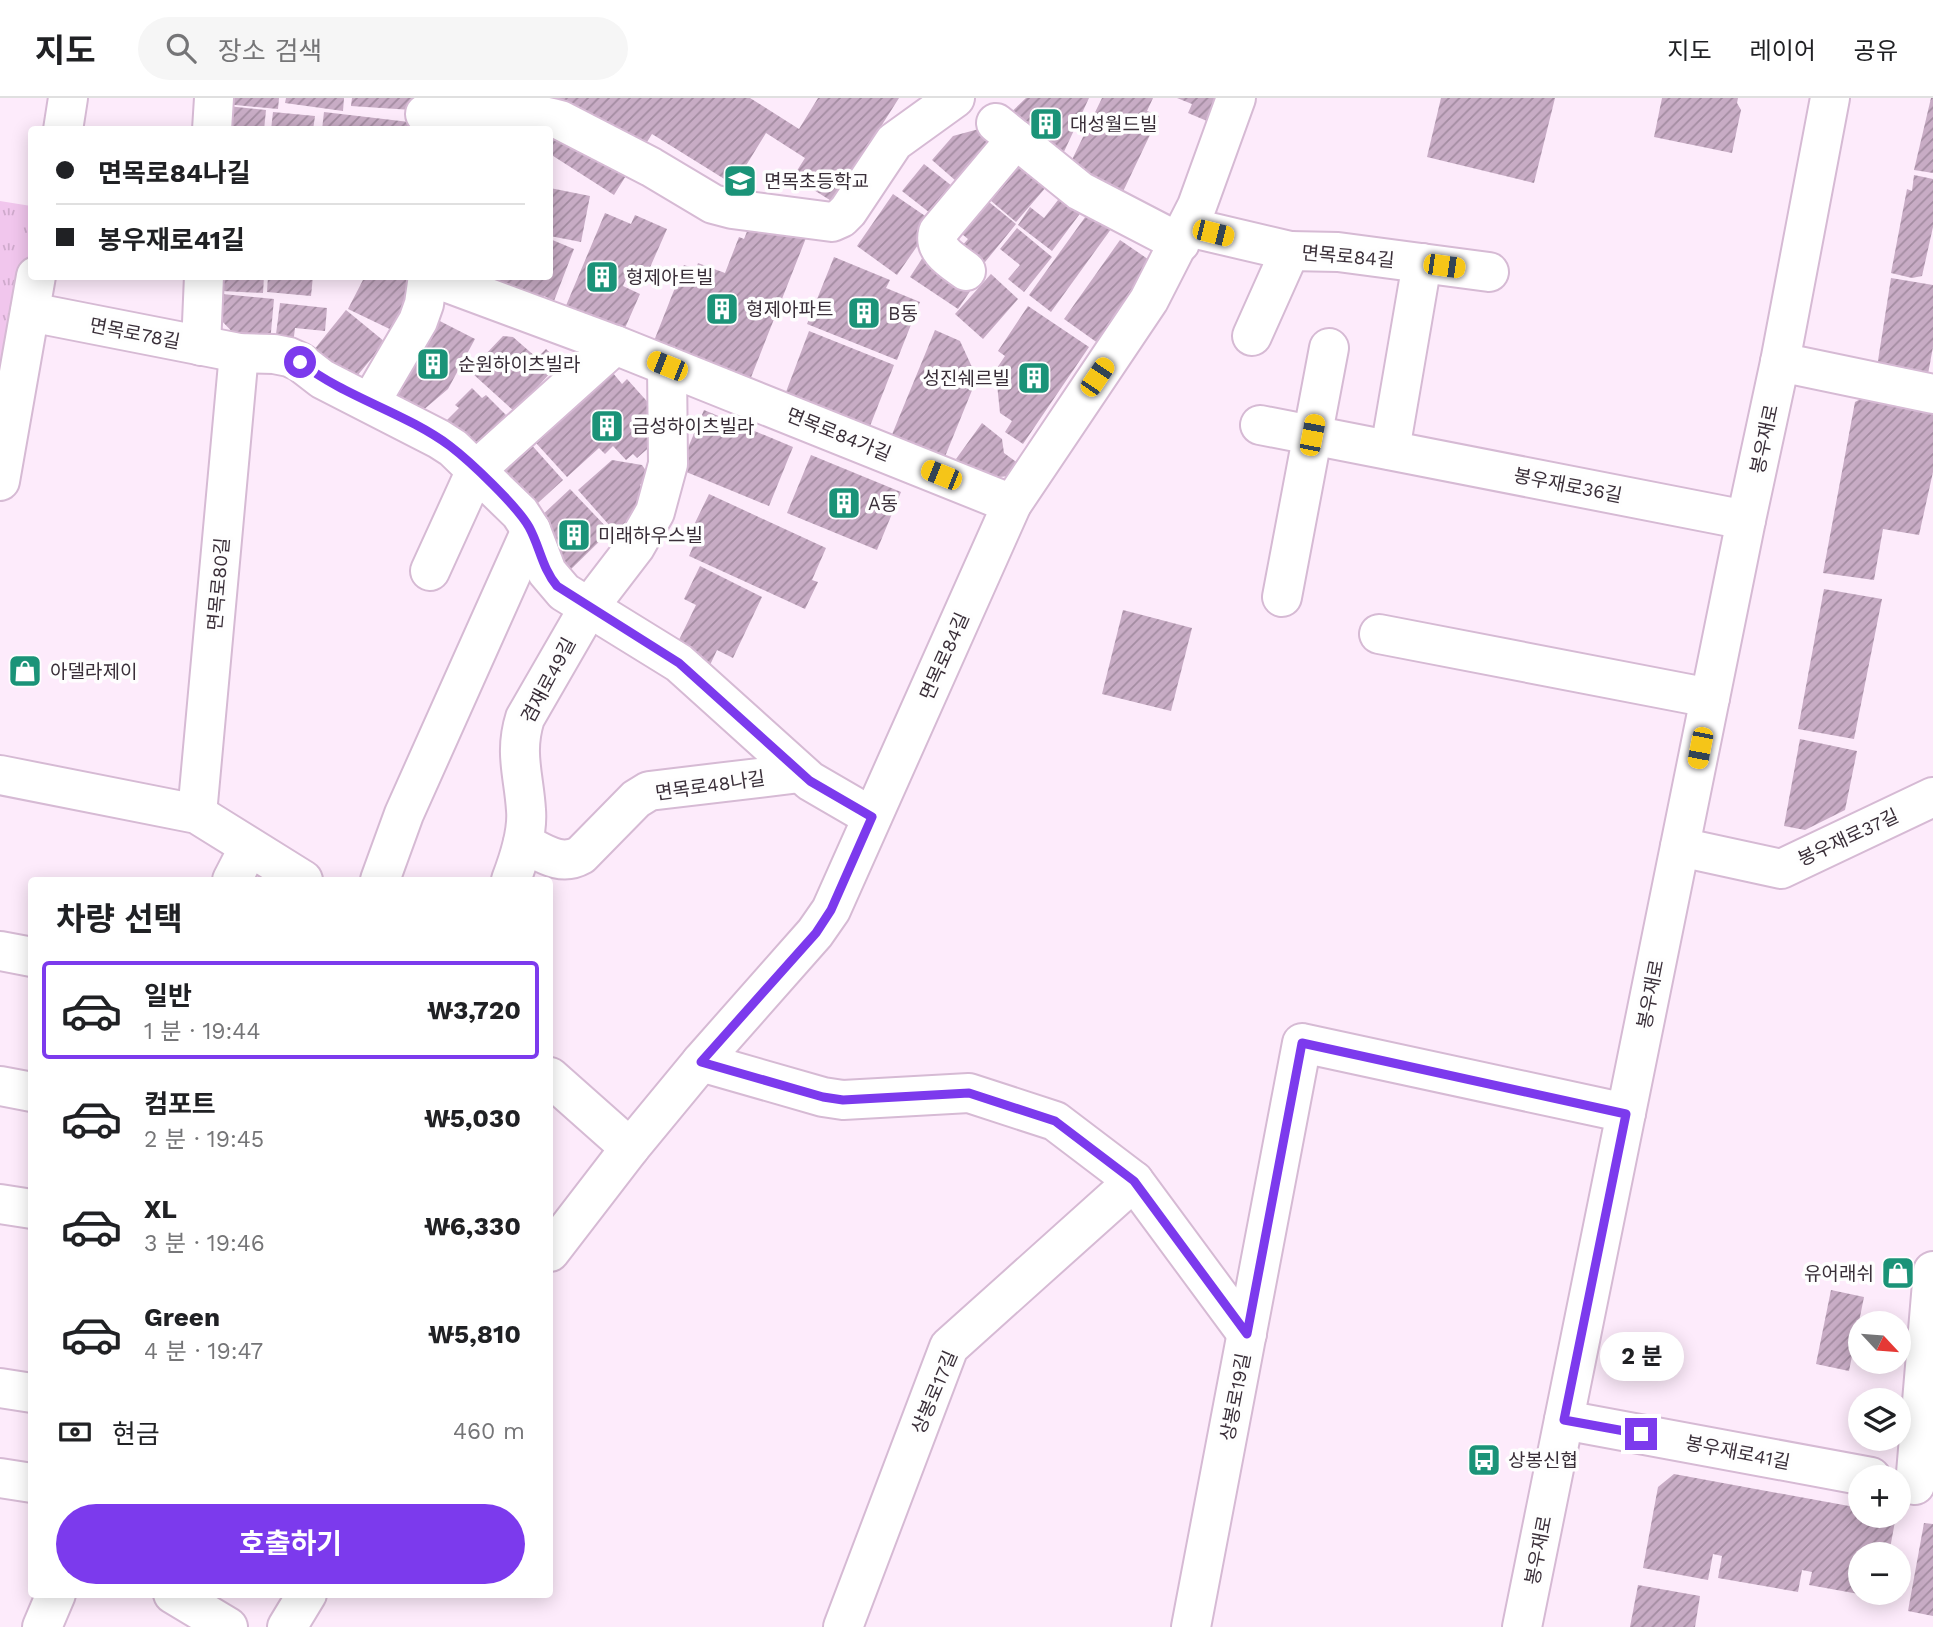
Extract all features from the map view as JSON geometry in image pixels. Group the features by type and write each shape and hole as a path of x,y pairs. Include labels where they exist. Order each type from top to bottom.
{"street":[{"path":"64,126 68,98"},
{"path":"212,126 214,98"},
{"path":"425,114 524,113 549,117 628,155 713,204 732,209 832,222 848,211 894,142 955,98"},
{"name":"면목로84길","path":"553,1248 630,1148 701,1062 816,933 831,910 1012,504 1132,328 1184,235 1236,98"},
{"name":"봉우재로","path":"1522,1627 1780,362 1830,98"},
{"name":"면목로84길","path":"966,271 940,250 936,237 1006,131 1080,191 1184,235 1290,251 1338,252 1489,272"},
{"name":"면목로84길","path":"1252,336 1290,251"},
{"path":"1390,450 1422,263"},
{"path":"201,346 204,280"},
{"path":"370,403 418,321 428,280"},
{"name":"면목로84가길","path":"440,280 615,345 1012,504"},
{"name":"면목로78길","path":"0,481 33,294 201,346 239,353 289,357 322,379 439,439 520,513 531,530 551,579 564,592 687,669 800,773 872,817"},
{"path":"430,571 476,470 615,345"},
{"path":"1282,597 1329,348"},
{"name":"면목로80길","path":"197,814 239,353"},
{"path":"1780,362 1933,394"},
{"path":"589,607 635,547 655,512 668,464 667,366"},
{"name":"봉우재로36길","path":"1260,425 1746,520"},
{"path":"381,877 404,814 531,530"},
{"name":"겸재로49길","path":"512,877 523,843 527,811 519,761 521,731 525,718 589,607"},
{"path":"1379,634 1710,698"},
{"name":"면목로48나길","path":"523,843 561,861 571,861 581,855 636,799 649,791 800,773"},
{"path":"0,775 197,814 298,877"},
{"name":"봉우재로37길","path":"1680,847 1781,869 1933,797"},
{"path":"234,877 249,847"},
{"path":"0,951 28,956"},
{"name":"상봉로19길","path":"1191,1627 1302,1043 1626,1114"},
{"path":"701,1062 823,1097 843,1100 969,1093 1055,1121 1134,1181 1247,1334"},
{"path":"553,1080 630,1148"},
{"path":"0,1086 28,1091"},
{"name":"상봉로17길","path":"843,1627 949,1348 1134,1181"},
{"path":"0,1204 28,1208"},
{"path":"1916,1485 1933,1271"},
{"path":"0,1388 28,1392"},
{"name":"봉우재로41길","path":"1564,1420 1848,1473"},
{"path":"0,1478 28,1482"},
{"path":"42,1627 54,1598"},
{"path":"180,1598 228,1627"},
{"path":"287,1627 305,1598"}],"green space":[{"path":"0,201 28,206 28,280 31,280 0,428"}],"building":[{"path":"226,98 279,98 278,109 225,104"},
{"path":"286,98 344,98 343,111 285,103"},
{"path":"352,98 413,98 412,110 351,106"},
{"path":"460,98 750,98 799,129 818,98 899,98 833,202 793,177 805,158 766,133 734,185 652,134 614,195 553,156 553,126 539,126"},
{"name":"대성월드빌","path":"1026,98 1089,98 1062,156 1004,119"},
{"path":"1102,98 1153,98 1147,111 1159,116 1119,200 1065,174"},
{"path":"1177,98 1216,98 1207,121 1188,113 1192,104"},
{"path":"1441,98 1555,98 1534,183 1427,157"},
{"path":"1662,98 1738,98 1737,103 1741,110 1732,153 1654,137"},
{"path":"1933,98 1933,173 1914,170"},
{"path":"227,106 266,110 264,126 224,126"},
{"path":"273,112 315,116 314,126 271,126"},
{"path":"324,112 409,122 408,126 322,126"},
{"path":"990,126 1007,141 964,188 932,160 953,136"},
{"path":"1016,148 1053,179 1016,222 990,200"},
{"path":"924,164 961,193 939,220 902,191"},
{"path":"1914,175 1933,179 1933,227 1922,276 1912,278 1891,273 1907,189 1912,191"},
{"path":"553,189 590,196 581,242 553,237"},
{"path":"1065,191 1085,207 1052,251 1018,225 1030,207 1044,218"},
{"path":"978,193 1016,224 981,267 959,249 968,239 951,225"},
{"path":"893,194 934,222 897,275 857,246"},
{"path":"1091,209 1114,225 1051,312 1029,295"},
{"name":"형제아트빌","path":"605,213 631,224 635,215 667,229 644,281 628,274 623,286 640,294 621,337 565,308"},
{"name":"형제아파트","path":"756,226 806,238 748,385 652,346 684,265 696,269 698,263 725,273 739,237 744,239 748,229 754,231"},
{"path":"1017,228 1052,257 1024,292 1008,279 1020,265 1000,249"},
{"path":"553,240 574,249 554,301 544,296 539,308 491,290 495,280 553,280"},
{"path":"1120,240 1158,266 1102,346 1064,319"},
{"path":"927,251 975,284 958,309 910,277"},
{"name":"B동","path":"834,257 890,280 886,288 920,302 897,360 807,324"},
{"path":"991,274 1018,299 983,339 955,314"},
{"path":"1891,278 1933,285 1933,347 1928,374 1877,367"},
{"path":"223,280 264,280 263,293 222,291"},
{"path":"268,280 313,280 311,296 267,292"},
{"path":"363,280 416,280 398,333 348,309"},
{"path":"222,294 274,299 270,343 240,340 219,318"},
{"path":"280,303 327,308 325,331 295,328 293,344 275,342"},
{"name":"성진쉐르빌","path":"1028,306 1089,347 1023,444 1005,432 1012,421 1000,413 997,384 1004,372 997,368 1005,356 998,351"},
{"path":"346,310 385,342 348,387 309,356"},
{"name":"순원하이츠빌라","path":"430,316 475,339 448,389 415,417 385,401"},
{"path":"935,330 960,341 977,378 944,459 891,437"},
{"path":"809,331 894,365 870,426 786,392"},
{"path":"503,336 513,337 537,358 546,349 560,362 515,412 473,374 488,359 484,356"},
{"name":"금성하이츠빌라","path":"613,373 622,384 627,379 653,408 662,436 637,458 633,454 626,460 613,446 605,454 599,448 567,477 536,443"},
{"path":"472,388 482,398 486,395 506,415 495,427 505,436 476,464 440,427 459,408 455,405"},
{"path":"1870,394 1933,407 1933,472 1919,535 1883,529 1874,580 1823,573 1855,402"},
{"path":"704,410 793,447 769,506 679,469"},
{"path":"982,423 1002,439 1004,453 1019,464 1009,476 980,479 956,459"},
{"path":"528,441 563,480 527,513 491,474"},
{"name":"A동","path":"811,455 901,492 877,550 787,513"},
{"path":"612,460 642,465 649,475 640,485 645,490 633,529 618,535 578,490"},
{"name":"미래하우스빌","path":"570,489 610,531 562,578 539,518"},
{"path":"709,494 826,548 812,580 818,582 805,609 689,556 700,530 693,527"},
{"path":"700,566 762,597 733,658 717,650 710,665 675,648 696,605 684,599"},
{"path":"1824,589 1882,599 1854,739 1798,729"},
{"path":"1123,610 1192,628 1171,711 1102,694"},
{"path":"1800,739 1857,751 1845,810 1805,830 1784,826"},
{"path":"1831,1290 1864,1297 1861,1311 1848,1311 1848,1371 1816,1364"},
{"path":"1674,1474 1848,1506 1848,1528 1894,1528 1891,1542 1848,1542 1848,1592 1809,1585 1812,1572 1802,1570 1798,1592 1718,1578 1722,1556 1713,1554 1708,1580 1643,1568 1658,1487"},
{"path":"1924,1523 1933,1524 1933,1616 1908,1611"},
{"path":"1638,1585 1700,1596 1695,1627 1630,1627"}],"place":[{"name":"대성월드빌","path":"1046,124"},
{"name":"면목초등학교","path":"740,181"},
{"name":"형제아트빌","path":"602,277"},
{"name":"형제아파트","path":"722,309"},
{"name":"B동","path":"864,313"},
{"name":"순원하이츠빌라","path":"433,364"},
{"name":"성진쉐르빌","path":"1034,378"},
{"name":"금성하이츠빌라","path":"607,426"},
{"name":"A동","path":"844,503"},
{"name":"미래하우스빌","path":"574,535"},
{"name":"아델라제이","path":"25,671"},
{"name":"유어래쉬","path":"1898,1273"},
{"name":"상봉신협","path":"1484,1460"}],"route":[{"path":"300,362 322,379 415,425 453,448 520,513 531,530 547,572 557,586 679,663 810,781 872,817 831,910 816,933 701,1062 823,1097 864,1100 969,1093 1055,1121 1134,1181 1247,1334 1302,1043 1626,1114 1564,1420 1641,1434"}]}
